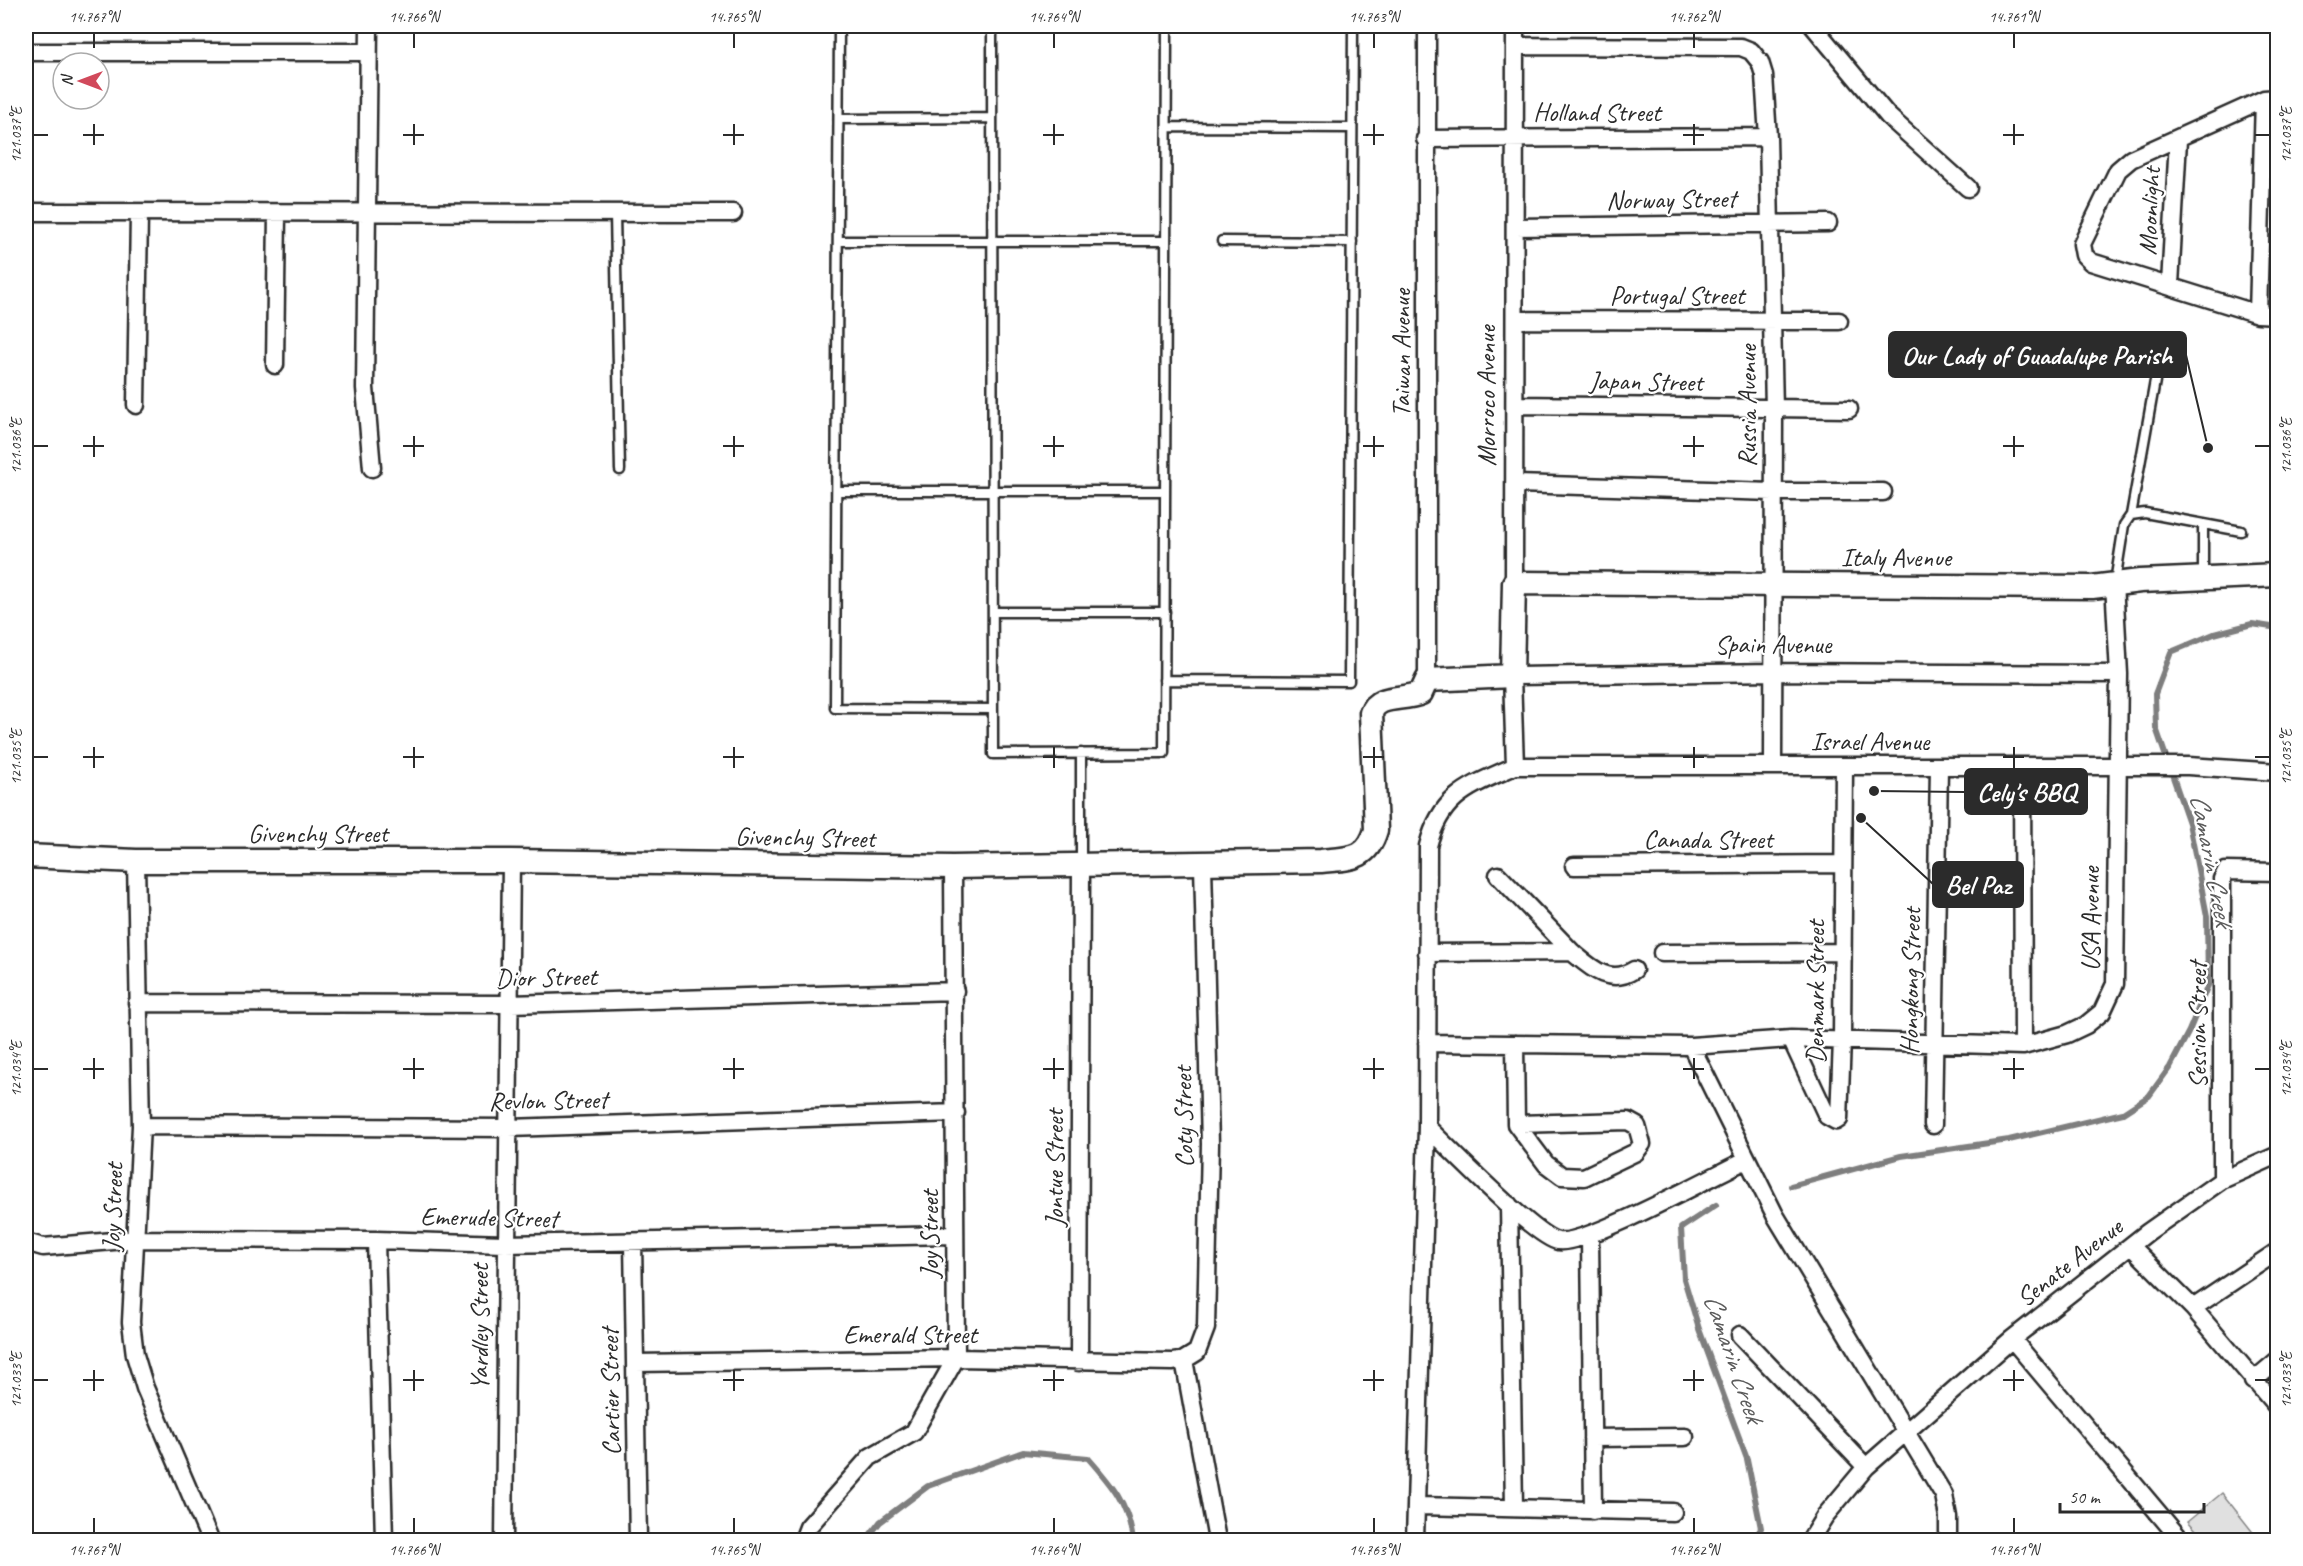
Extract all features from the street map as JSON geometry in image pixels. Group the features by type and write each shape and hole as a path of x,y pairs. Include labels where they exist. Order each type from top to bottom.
{"street":[{"path":"369,26 365,387 372,468"},
{"name":"Taiwan Avenue","path":"1427,26 1425,139 1427,680"},
{"name":"Morroco Avenue","path":"1515,26 1515,484 1512,676 1515,766"},
{"path":"1813,26 1888,116 1968,188"},
{"name":"Russia Avenue","path":"1515,46 1741,47 1751,51 1760,62 1764,75 1768,136 1774,409 1773,766"},
{"path":"26,52 368,52"},
{"path":"2258,314 2271,98 2178,140 2150,150 2118,170 2082,244 2084,255 2091,262 2258,314 2277,315"},
{"name":"Holland Street","path":"1425,139 1768,136"},
{"name":"Moonlight","path":"2170,285 2178,140"},
{"path":"26,212 139,214 733,213"},
{"path":"136,405 139,214"},
{"path":"275,365 277,214"},
{"name":"Norway Street","path":"1515,227 1828,223"},
{"name":"Portugal Street","path":"1515,320 1839,321"},
{"name":"Japan Street","path":"1515,405 1849,409"},
{"path":"1515,484 1773,492 1883,492"},
{"name":"Italy Avenue","path":"1514,583 2092,587 2115,583 2277,575"},
{"name":"USA Avenue","path":"1427,1043 1691,1046 1791,1039 2023,1046 2067,1034 2086,1025 2102,1012 2115,984 2119,674 2115,583"},
{"name":"Spain Avenue","path":"1427,680 1512,676 1773,672 2119,674"},
{"name":"Givenchy Street","path":"26,856 136,861 512,861 953,867 1203,865 1321,861 1358,856 1371,846 1376,830 1371,713 1373,705 1379,700 1415,696 1421,693 1427,680"},
{"name":"Israel Avenue","path":"1415,1540 1418,1506 1427,1127 1428,846 1434,823 1448,804 1467,787 1515,766 2188,766 2277,772"},
{"name":"Denmark Street","path":"1791,1039 1827,1116 1836,1121 1839,1119 1842,1040 1844,767"},
{"name":"Hongkong Street","path":"1933,1125 1939,767"},
{"path":"2022,767 2023,1046"},
{"name":"Joy Street","path":"136,861 141,1126 131,1322 135,1355 145,1388 210,1540"},
{"name":"Yardley Street","path":"504,1540 505,1244 509,1128 512,861"},
{"name":"Canada Street","path":"1574,866 1842,864"},
{"name":"Coty Street","path":"1184,1360 1197,1352 1206,1328 1210,1144 1203,865"},
{"name":"Jontue Street","path":"1079,1362 1082,866"},
{"name":"Joy Street","path":"953,867 956,1113 953,1235 956,1358"},
{"name":"Session Street","path":"2222,1180 2222,879 2226,871 2277,872"},
{"path":"1498,875 1572,952 1593,970 1608,976 1618,976 1634,970"},
{"path":"1427,953 1572,952"},
{"path":"1662,953 1841,952"},
{"name":"Dior Street","path":"137,1003 510,1004 955,991"},
{"path":"1515,1044 1516,1124 1546,1164 1562,1176 1573,1178 1599,1170 1636,1152 1642,1144 1637,1126 1628,1120 1516,1124"},
{"path":"1691,1046 1749,1167 1775,1215 1944,1495 1948,1517 1948,1540"},
{"name":"Revlon Street","path":"141,1126 509,1128 956,1113"},
{"path":"1427,1127 1509,1205 1547,1238 1558,1242 1590,1236 1749,1167"},
{"name":"Senate Avenue","path":"1810,1540 1825,1516 1866,1467 1906,1429 2012,1340 2131,1246 2222,1180 2277,1155"},
{"path":"1509,1205 1514,1507"},
{"name":"Emerude Street","path":"26,1242 43,1247 137,1239 376,1240 505,1244 953,1235"},
{"path":"1590,1236 1593,1511"},
{"path":"376,1240 384,1540"},
{"name":"Cartier Street","path":"633,1242 638,1540"},
{"path":"2131,1246 2193,1308 2277,1408"},
{"path":"2193,1308 2277,1251"},
{"path":"1740,1335 1866,1467"},
{"path":"2012,1340 2181,1540"},
{"path":"803,1540 807,1527 870,1458 914,1432 956,1358"},
{"name":"Emerald Street","path":"636,1363 956,1358 1079,1362 1184,1360"},
{"path":"2253,1381 2277,1359"},
{"path":"1184,1360 1217,1540"},
{"path":"1592,1438 1685,1437"},
{"path":"1418,1506 1672,1512"}],"lane":[{"path":"839,26 835,708 993,709"},
{"path":"992,26 993,754 1164,753 1167,26"},
{"path":"1164,680 1349,681 1353,26"},
{"path":"839,119 992,118"},
{"path":"1167,127 1352,128"},
{"path":"615,213 620,470"},
{"path":"838,242 1166,241"},
{"path":"1222,242 1352,242"},
{"path":"2115,583 2124,525 2131,515 2156,381"},
{"path":"837,491 1165,491"},
{"path":"2131,515 2145,513 2241,531"},
{"path":"2203,579 2204,524"},
{"path":"993,612 1165,612"},
{"path":"1081,753 1082,866"}],"shaded area":[{"path":"2222,1493 2259,1540 2205,1540 2188,1521"}],"waterway":[{"name":"Camarin Creek","path":"1791,1186 1901,1156 2009,1140 2123,1113 2149,1096 2170,1067 2189,1031 2208,985 2207,916 2189,823 2156,728 2155,694 2171,652 2214,634 2252,624 2278,628"},
{"name":"Camarin Creek","path":"1716,1205 1681,1228 1684,1279 1699,1329 1747,1459 1761,1528 1753,1540"},
{"name":"Camarin Creek","path":"866,1540 880,1522 928,1486 1023,1452 1088,1458 1123,1505 1133,1540"}],"place":[{"name":"Our Lady of Guadalupe Parish","path":"2208,448"},
{"name":"Cely's BBQ","path":"1874,791"},
{"name":"Bel Paz","path":"1861,818"}]}
